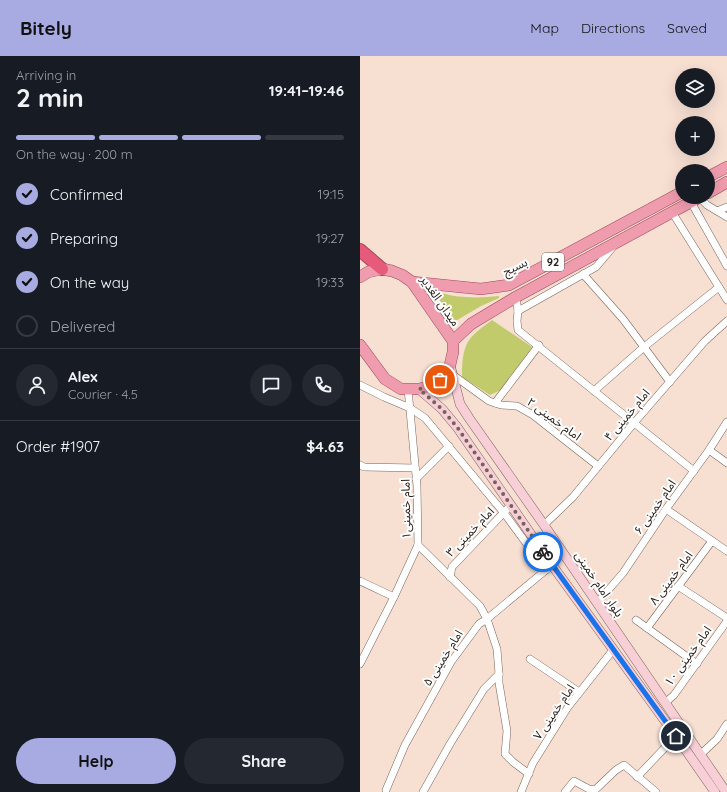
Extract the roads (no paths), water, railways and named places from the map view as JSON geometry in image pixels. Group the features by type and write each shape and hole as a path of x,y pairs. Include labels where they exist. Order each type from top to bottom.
{"highway":[{"name":"92","path":"360,250 382,269"}],"main road":[{"path":"715,173 727,167"},
{"path":"715,189 727,182"},
{"name":"بسیج","path":"412,282 481,290 509,285 675,196"},
{"name":"92","path":"453,341 471,324 516,297 687,204"},
{"path":"360,277 368,272 382,269"},
{"name":"میدان الغدیر","path":"382,269 402,275 412,282 453,341 451,370 440,380 425,388 413,389"},
{"path":"509,285 516,297"},
{"path":"360,345 384,379 401,389 413,389 442,409 457,427 511,505 549,568 613,650 715,792"},
{"name":"بلوار امام خمینی","path":"451,370 460,404 469,418 544,525 726,792"},
{"path":"651,702 660,695"}],"street":[{"path":"699,204 727,266"},
{"path":"705,204 727,217"},
{"path":"717,211 727,207"},
{"path":"672,212 727,300"},
{"path":"518,311 596,267 616,243"},
{"path":"583,274 623,319 670,382"},
{"path":"594,391 644,347 719,287"},
{"path":"516,297 518,330 694,470"},
{"name":"امام خمینی ۴","path":"544,525 573,497 634,423 705,341 727,321"},
{"path":"495,403 538,345"},
{"name":"امام خمینی ۲","path":"451,370 489,401 501,405 517,406 533,415 598,466"},
{"path":"360,385 410,408 425,418 549,568"},
{"name":"امام خمینی۱","path":"360,664 418,545 416,468 410,408 413,389"},
{"name":"امام خمینی ۶","path":"597,603 623,573 727,422"},
{"path":"416,480 449,446"},
{"path":"709,450 727,463"},
{"path":"360,465 364,467 416,468"},
{"name":"امام خمینی ۳","path":"450,577 452,567 511,505"},
{"path":"666,510 727,551"},
{"name":"امام خمینی ۸","path":"646,628 712,541"},
{"path":"418,545 480,606 487,619 497,649 499,683 507,731 505,754 529,774"},
{"name":"امام خمینی ۵","path":"386,790 405,745 451,662 479,624 549,568"},
{"path":"360,581 394,596"},
{"path":"678,586 727,618"},
{"path":"636,620 697,664"},
{"name":"امام خمینی ۱۰","path":"665,703 674,695 727,621"},
{"name":"امام خمینی ۷","path":"520,792 533,764 564,713 613,650"},
{"path":"530,659 579,692"},
{"path":"423,792 480,695 499,674"},
{"path":"700,755 717,739 727,724"},
{"path":"637,777 676,736"},
{"path":"565,792 574,781 589,789 595,790 616,770 624,765 656,792"}]}
